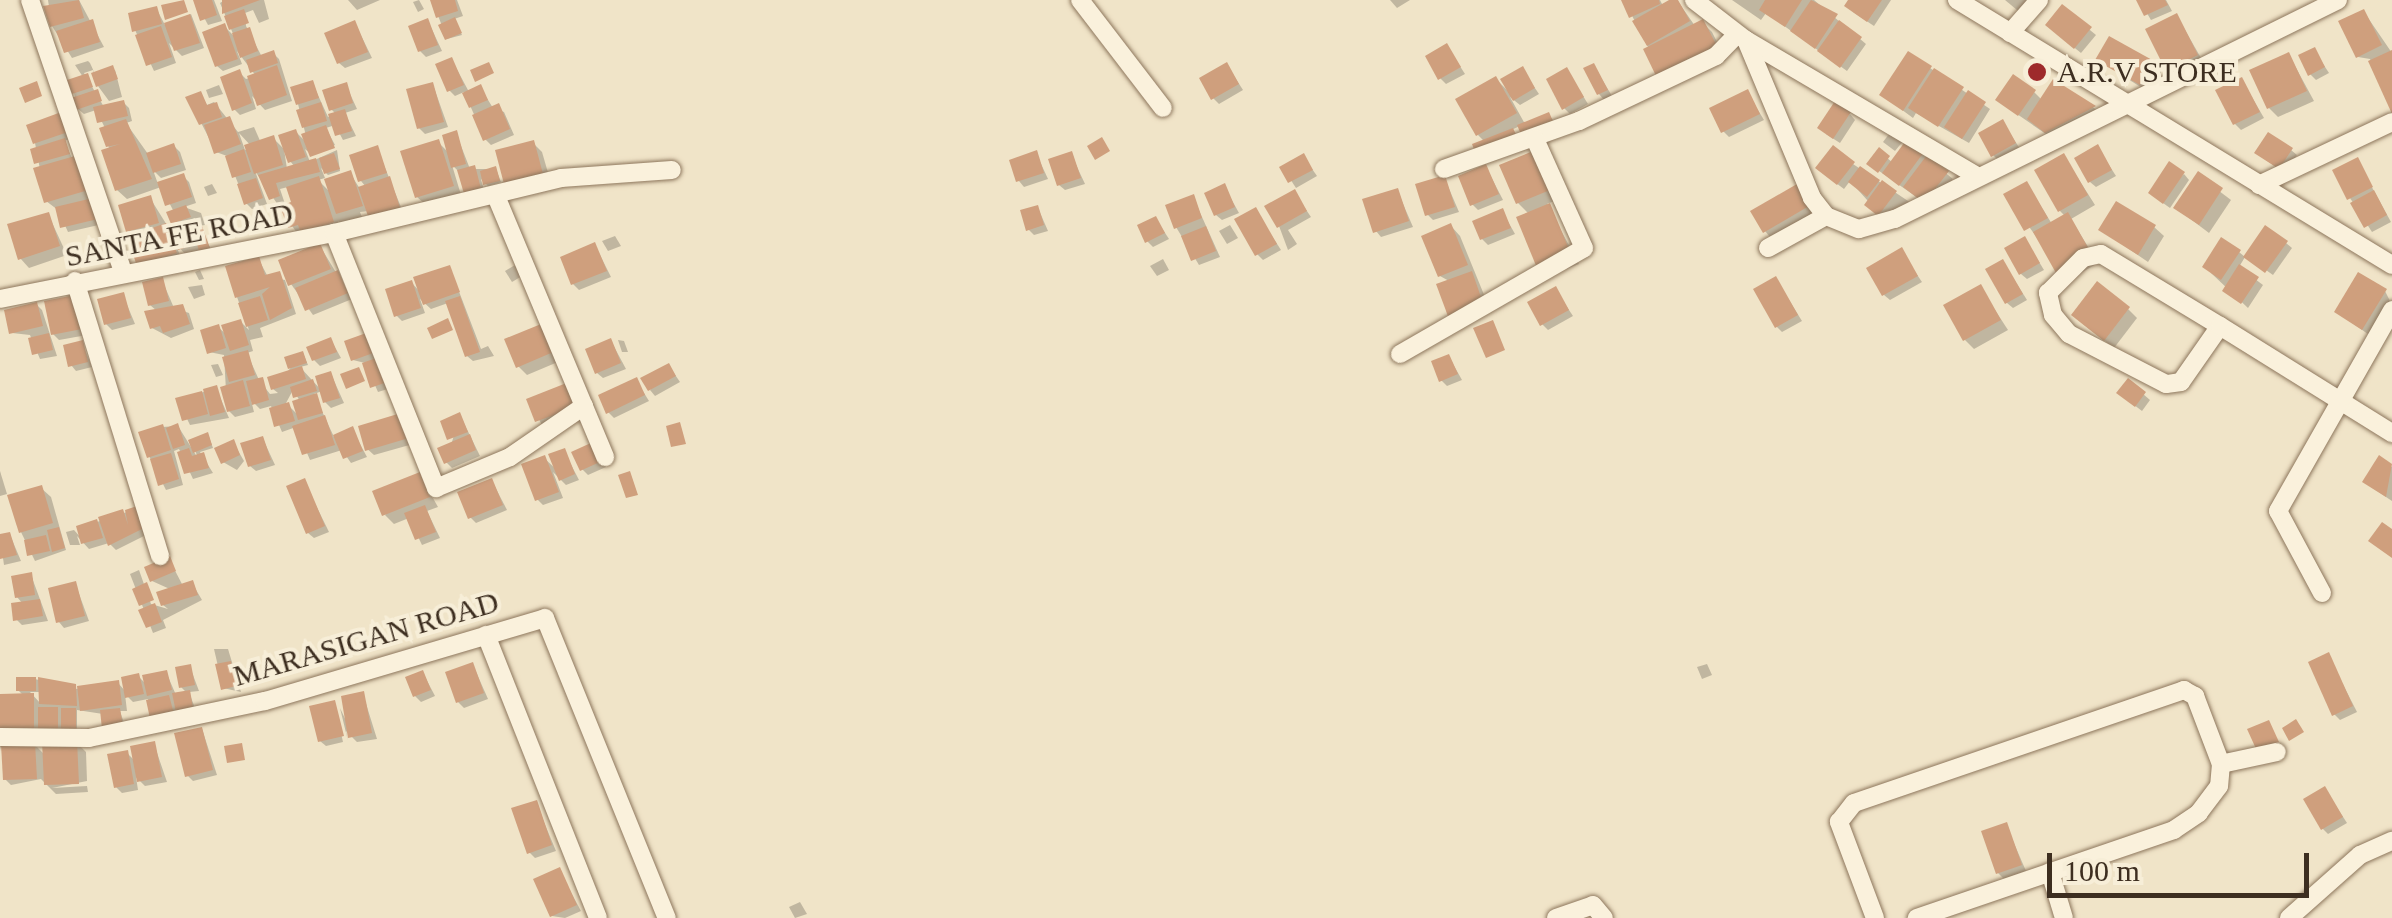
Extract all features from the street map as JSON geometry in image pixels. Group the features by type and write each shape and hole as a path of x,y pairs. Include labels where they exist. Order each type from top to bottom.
{"street":[{"path":"30,0 123,271"},
{"path":"1080,0 1098,32 1163,108"},
{"path":"1694,0 1742,37 1977,176"},
{"path":"1957,0 2392,265"},
{"path":"2010,33 2038,0"},
{"path":"1742,37 1780,130 1826,216 1859,229 1876,227 2338,0"},
{"path":"1444,169 1536,139 1716,56 1742,37"},
{"path":"2259,185 2392,122"},
{"path":"1400,354 1584,248 1536,139"},
{"path":"334,233 561,178 672,170"},
{"path":"496,196 606,457"},
{"path":"1768,248 1826,216"},
{"name":"SANTA FE ROAD","path":"0,299 123,271 334,233 436,488 510,457 584,406"},
{"path":"2220,326 2181,382 2166,384 2069,334 2053,315 2048,293 2083,258 2100,254 2220,326 2392,434"},
{"path":"74,281 160,556"},
{"path":"2322,593 2278,510 2392,310"},
{"name":"MARASIGAN ROAD","path":"0,737 89,738 264,701 532,618 545,618 555,632 667,918"},
{"path":"486,635 598,918"},
{"path":"1874,918 1839,822 1854,803 2184,690 2195,696 2222,764 2210,801 2174,830 1917,918"},
{"path":"2222,764 2276,752"},
{"path":"2289,918 2360,855 2392,841"},
{"path":"2050,872 2064,918"},
{"path":"1556,918 1593,905 1604,918"}],"building":[{"path":"79,0 84,18 50,27 43,6"},
{"path":"184,0 188,12 165,20 161,5"},
{"path":"193,0 212,0 217,15 200,21"},
{"path":"222,0 260,0 222,14"},
{"path":"430,0 455,0 458,11 436,18"},
{"path":"1621,0 1659,0 1660,4 1629,18"},
{"path":"1669,0 1678,0 1690,21 1647,46 1632,21"},
{"path":"1765,0 1802,0 1785,27 1759,10"},
{"path":"1811,0 1838,14 1815,49 1790,31"},
{"path":"1848,0 1882,0 1867,22 1844,6"},
{"path":"2136,0 2165,0 2168,5 2144,16"},
{"path":"2062,4 2092,27 2074,49 2045,25"},
{"path":"157,6 162,24 132,32 128,13"},
{"path":"244,9 249,23 229,30 224,16"},
{"path":"2364,9 2382,45 2356,58 2338,21"},
{"path":"2177,13 2198,55 2166,71 2145,29"},
{"path":"190,14 200,43 174,51 164,23"},
{"path":"455,17 462,33 445,40 438,25"},
{"path":"428,18 438,45 418,52 408,26"},
{"path":"93,19 100,42 64,53 56,31"},
{"path":"1703,19 1719,50 1658,80 1643,49"},
{"path":"355,20 368,52 337,64 324,33"},
{"path":"1839,20 1862,37 1840,68 1817,51"},
{"path":"225,23 238,59 215,67 202,32"},
{"path":"161,26 172,57 146,66 135,35"},
{"path":"250,27 258,51 240,58 232,33"},
{"path":"2109,36 2154,61 2140,85 2095,60"},
{"path":"1447,43 1461,67 1438,80 1425,56"},
{"path":"2315,47 2325,67 2308,76 2298,55"},
{"path":"274,50 278,63 250,73 246,60"},
{"path":"2392,50 2392,114 2368,61"},
{"path":"1908,51 1932,66 1903,111 1879,95"},
{"path":"2289,52 2307,91 2267,109 2249,70"},
{"path":"452,57 464,85 447,92 435,64"},
{"path":"489,62 494,73 475,82 470,70"},
{"path":"1227,62 1239,84 1211,100 1199,78"},
{"path":"1594,63 1608,90 1597,95 1583,68"},
{"path":"113,65 118,79 96,87 91,73"},
{"path":"277,65 287,95 257,106 247,76"},
{"path":"1523,66 1535,88 1513,101 1500,79"},
{"path":"1567,67 1584,97 1562,110 1546,79"},
{"path":"1934,68 1964,87 1938,127 1908,108"},
{"path":"240,69 252,103 232,111 220,77"},
{"path":"88,73 93,87 72,94 67,80"},
{"path":"2013,74 2036,90 2018,116 1995,100"},
{"path":"1496,76 1517,113 1476,136 1455,99"},
{"path":"2242,77 2260,112 2233,125 2215,90"},
{"path":"2053,79 2096,106 2045,133 2027,119"},
{"path":"313,80 319,98 296,105 290,87"},
{"path":"37,81 42,96 25,103 19,88"},
{"path":"347,82 353,103 329,111 322,90"},
{"path":"433,82 444,122 417,129 406,89"},
{"path":"481,84 488,100 469,108 462,93"},
{"path":"98,89 102,101 76,110 71,98"},
{"path":"1748,89 1760,114 1721,133 1709,108"},
{"path":"1968,90 1986,102 1962,139 1944,127"},
{"path":"201,91 207,105 217,102 222,117 199,125 185,97"},
{"path":"124,100 128,116 97,123 93,107"},
{"path":"1835,101 1851,112 1833,139 1817,128"},
{"path":"321,102 327,121 302,128 296,110"},
{"path":"499,103 510,129 483,141 472,115"},
{"path":"345,109 352,131 335,136 328,114"},
{"path":"64,111 71,131 33,144 26,125"},
{"path":"1549,112 1555,126 1523,139 1517,125"},
{"path":"230,116 241,144 214,154 204,125"},
{"path":"126,119 152,179 115,191 101,150 120,144 106,147 99,128"},
{"path":"2003,119 2016,143 1991,157 1978,133"},
{"path":"326,125 335,148 310,157 301,134"},
{"path":"1513,128 1519,141 1477,157 1472,144"},
{"path":"296,129 306,157 288,163 278,135"},
{"path":"457,130 466,164 451,168 442,135"},
{"path":"2268,132 2293,148 2279,169 2254,153"},
{"path":"274,135 283,165 254,174 244,145"},
{"path":"1102,137 1110,151 1095,160 1087,146"},
{"path":"65,138 70,154 34,164 30,149"},
{"path":"439,139 454,186 415,198 400,151"},
{"path":"1907,139 1924,152 1899,186 1882,173"},
{"path":"534,140 543,174 504,184 495,150"},
{"path":"174,143 181,164 153,173 146,153"},
{"path":"2098,144 2112,170 2088,183 2074,158"},
{"path":"378,145 387,173 358,182 349,155"},
{"path":"1833,145 1855,162 1837,185 1815,168"},
{"path":"1879,147 1890,156 1878,173 1866,164"},
{"path":"244,149 251,172 232,178 225,156"},
{"path":"1037,150 1044,173 1016,182 1009,160"},
{"path":"1072,151 1081,178 1057,186 1048,159"},
{"path":"1533,151 1550,190 1516,204 1499,165"},
{"path":"334,153 340,169 324,174 319,158"},
{"path":"1304,153 1313,170 1288,183 1279,167"},
{"path":"2064,153 2088,195 2058,212 2034,170"},
{"path":"82,154 92,189 44,203 33,168"},
{"path":"1927,155 1949,171 1924,203 1903,187"},
{"path":"2358,157 2373,187 2347,200 2332,170"},
{"path":"316,158 320,172 276,183 280,196 269,200 258,175"},
{"path":"2169,161 2185,172 2163,204 2148,193"},
{"path":"1486,164 1499,194 1470,206 1458,176"},
{"path":"475,165 482,193 465,197 457,170"},
{"path":"496,166 500,181 483,185 480,171"},
{"path":"1860,166 1880,180 1867,197 1848,182"},
{"path":"351,170 363,206 336,214 324,179"},
{"path":"2198,171 2223,188 2199,225 2173,208"},
{"path":"184,173 192,197 165,206 157,182"},
{"path":"1445,175 1455,207 1425,216 1415,184"},
{"path":"319,176 334,222 301,233 298,225 288,228 280,206 291,202 286,187"},
{"path":"390,176 401,211 370,222 358,187"},
{"path":"256,178 263,198 244,205 237,184"},
{"path":"1882,180 1897,191 1878,216 1864,205"},
{"path":"2027,181 2048,218 2024,231 2003,194"},
{"path":"1225,183 1235,207 1214,216 1204,193"},
{"path":"1797,184 1809,206 1763,233 1750,211"},
{"path":"1398,188 1409,221 1373,233 1362,199"},
{"path":"1295,189 1307,211 1277,228 1264,206"},
{"path":"2374,190 2387,215 2364,228 2350,203"},
{"path":"1194,194 1202,218 1174,229 1165,205"},
{"path":"151,195 159,223 126,232 118,205"},
{"path":"93,198 98,219 60,228 55,207"},
{"path":"2116,201 2156,225 2138,255 2098,230"},
{"path":"1550,203 1571,254 1537,268 1516,217"},
{"path":"186,205 191,217 171,224 166,212"},
{"path":"1038,205 1044,225 1026,231 1020,210"},
{"path":"1256,207 1277,244 1255,256 1234,219"},
{"path":"1503,208 1511,228 1480,240 1472,221"},
{"path":"49,212 60,246 18,260 7,224"},
{"path":"2068,212 2091,253 2056,273 2033,232"},
{"path":"1156,216 1165,233 1145,243 1137,225"},
{"path":"191,221 194,229 202,226 211,251 200,255 197,244 178,250 171,228"},
{"path":"166,223 177,253 137,266 127,237"},
{"path":"1451,223 1468,265 1438,277 1421,236"},
{"path":"2265,225 2288,241 2265,273 2243,257"},
{"path":"1206,226 1216,251 1191,261 1181,236"},
{"path":"2025,236 2040,263 2019,275 2004,248"},
{"path":"2221,237 2241,250 2221,280 2202,267"},
{"path":"595,242 607,271 571,285 560,257"},
{"path":"320,243 331,269 288,286 278,260"},
{"path":"1902,247 1918,276 1882,296 1866,268"},
{"path":"259,256 265,275 280,271 292,308 270,320 262,294 270,287 235,298 225,266"},
{"path":"2003,259 2023,294 2005,304 1985,269"},
{"path":"2239,264 2259,277 2241,304 2222,291"},
{"path":"450,265 460,292 423,305 413,277"},
{"path":"338,270 348,293 305,311 295,288"},
{"path":"1472,271 1484,306 1449,319 1436,284"},
{"path":"2358,272 2387,289 2362,330 2334,312"},
{"path":"1776,276 1798,315 1775,328 1753,289"},
{"path":"163,277 169,301 148,306 142,282"},
{"path":"412,280 421,308 394,317 385,289"},
{"path":"2097,281 2130,307 2104,341 2071,315"},
{"path":"1981,284 2001,320 1963,341 1943,305"},
{"path":"1556,286 1569,310 1540,326 1527,302"},
{"path":"124,292 131,318 104,325 97,299"},
{"path":"75,295 82,329 51,335 44,301"},
{"path":"260,296 268,320 246,327 238,303"},
{"path":"460,296 480,352 465,357 445,301"},
{"path":"37,302 43,326 9,334 4,310"},
{"path":"183,304 190,324 163,333 160,326 150,329 144,311"},
{"path":"448,318 453,330 432,339 427,328"},
{"path":"241,319 249,345 230,351 221,325"},
{"path":"1493,320 1505,350 1486,358 1473,328"},
{"path":"546,322 558,350 516,368 504,339"},
{"path":"219,324 226,348 207,354 200,330"},
{"path":"369,332 376,352 351,361 344,341"},
{"path":"49,333 53,350 32,355 28,338"},
{"path":"331,337 337,352 312,361 306,347"},
{"path":"611,338 621,363 595,374 585,349"},
{"path":"83,340 88,362 68,367 63,345"},
{"path":"248,350 255,375 229,382 222,357"},
{"path":"303,351 307,363 288,369 284,357"},
{"path":"1449,354 1458,374 1439,382 1431,361"},
{"path":"382,356 390,381 370,388 362,363"},
{"path":"669,363 676,376 648,391 640,378"},
{"path":"302,366 306,379 271,390 267,377"},
{"path":"359,367 365,381 346,389 340,374"},
{"path":"331,371 340,398 323,403 315,376"},
{"path":"263,377 269,400 252,405 246,381"},
{"path":"637,377 645,395 606,414 598,395"},
{"path":"2128,378 2146,392 2135,407 2116,393"},
{"path":"313,379 317,391 293,398 290,387"},
{"path":"243,380 250,406 227,412 220,387"},
{"path":"569,382 578,406 535,422 526,399"},
{"path":"217,385 225,412 210,416 203,389"},
{"path":"202,391 208,414 182,421 175,398"},
{"path":"317,393 323,413 298,420 292,401"},
{"path":"289,402 295,421 274,427 269,408"},
{"path":"460,412 468,432 447,440 440,421"},
{"path":"401,413 409,438 365,451 358,426"},
{"path":"325,415 335,445 302,455 292,426"},
{"path":"680,422 686,444 671,447 666,426"},
{"path":"178,423 185,445 173,449 166,428"},
{"path":"163,424 171,450 147,458 138,432"},
{"path":"353,426 363,451 343,459 333,435"},
{"path":"208,432 212,445 193,453 188,440"},
{"path":"470,434 476,450 444,464 437,448"},
{"path":"263,436 271,460 248,467 240,443"},
{"path":"234,439 240,455 221,464 214,448"},
{"path":"593,442 602,461 580,471 571,452"},
{"path":"189,448 192,456 204,452 209,468 184,474 177,452"},
{"path":"565,448 575,474 559,481 548,454"},
{"path":"171,453 179,479 158,486 150,459"},
{"path":"545,455 559,492 535,501 521,464"},
{"path":"2379,455 2392,464 2386,497 2362,482"},
{"path":"630,471 638,495 626,498 618,475"},
{"path":"420,472 430,497 382,516 372,491"},
{"path":"305,478 325,526 306,534 286,486"},
{"path":"492,478 503,505 468,519 457,492"},
{"path":"42,485 53,523 19,533 7,495"},
{"path":"143,504 150,525 108,546 98,517 123,509 128,525 125,510"},
{"path":"425,505 436,532 415,540 404,513"},
{"path":"97,519 103,538 81,544 76,526"},
{"path":"2382,522 2392,529 2392,558 2368,541"},
{"path":"59,527 65,548 52,552 47,530"},
{"path":"10,532 17,555 0,559 0,534"},
{"path":"46,535 50,551 27,556 24,540"},
{"path":"170,556 176,571 150,582 144,567"},
{"path":"32,572 35,595 15,598 11,576"},
{"path":"193,580 198,595 161,606 156,592"},
{"path":"76,581 85,616 56,623 48,588"},
{"path":"147,582 154,600 139,606 132,589"},
{"path":"40,599 43,616 13,621 11,603"},
{"path":"155,603 162,622 146,628 138,610"},
{"path":"2329,652 2353,706 2332,716 2308,662"},
{"path":"231,661 236,686 221,690 215,664"},
{"path":"473,662 484,693 456,703 445,672"},
{"path":"191,664 195,685 179,688 175,667"},
{"path":"167,670 172,690 147,696 142,675"},
{"path":"423,670 431,690 413,697 405,677"},
{"path":"139,673 144,694 125,698 121,677"},
{"path":"16,677 36,677 36,691 16,691"},
{"path":"38,677 76,684 77,706 39,704"},
{"path":"119,680 122,705 80,711 77,686"},
{"path":"190,690 194,714 177,717 172,693"},
{"path":"364,691 372,733 348,738 341,696"},
{"path":"34,693 34,730 0,731 0,694"},
{"path":"169,695 175,718 151,723 146,700"},
{"path":"335,700 344,736 318,742 309,706"},
{"path":"38,707 58,707 58,729 38,729"},
{"path":"61,708 76,708 76,730 61,730"},
{"path":"120,708 123,727 102,729 100,710"},
{"path":"2296,719 2304,732 2289,741 2282,728"},
{"path":"2269,720 2279,742 2257,751 2247,729"},
{"path":"202,727 213,770 185,777 174,733"},
{"path":"77,740 79,784 44,785 42,741"},
{"path":"155,741 162,777 137,782 130,746"},
{"path":"35,742 37,779 3,780 1,744"},
{"path":"242,743 245,760 227,763 224,746"},
{"path":"128,750 134,784 114,788 107,754"},
{"path":"2325,786 2343,817 2321,830 2303,799"},
{"path":"537,800 552,845 527,854 511,808"},
{"path":"2007,822 2022,865 1996,874 1981,831"},
{"path":"560,867 577,905 550,917 533,879"}],"place":[{"name":"A.R.V STORE","path":"2037,72"}]}
